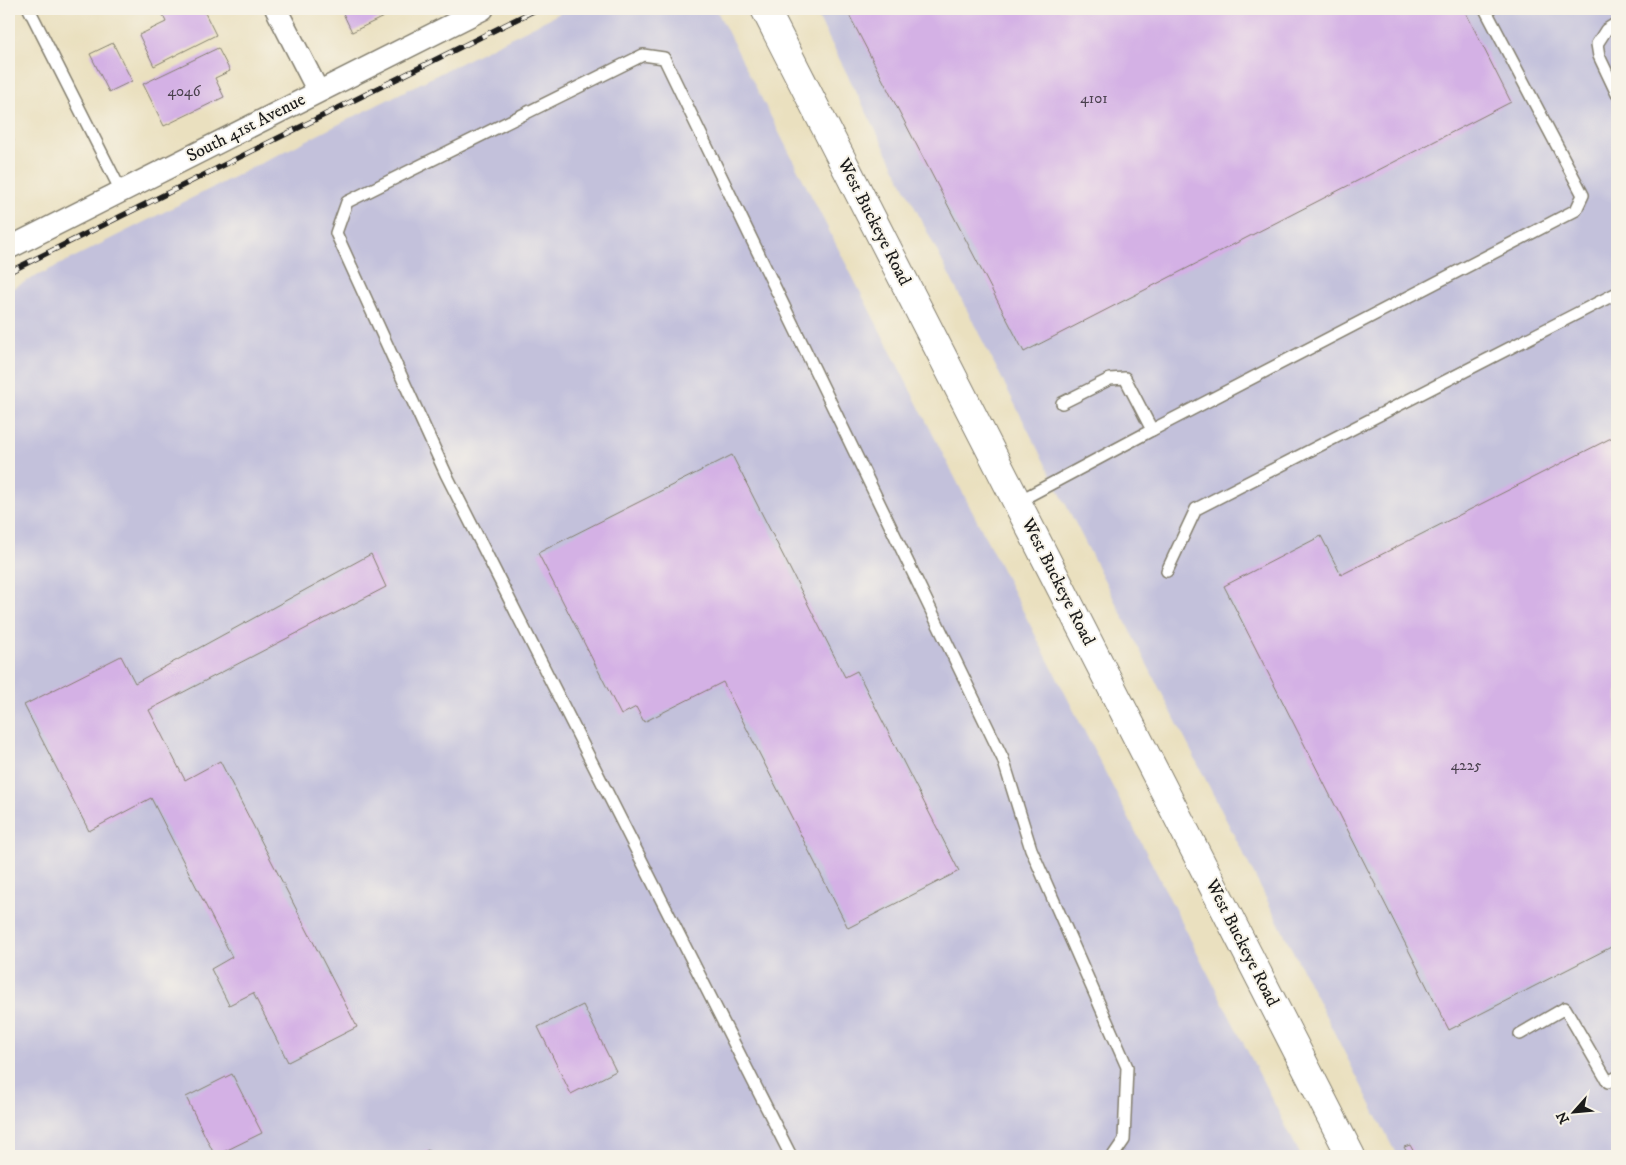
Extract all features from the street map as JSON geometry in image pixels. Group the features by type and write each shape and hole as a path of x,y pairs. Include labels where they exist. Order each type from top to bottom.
{"main road":[{"name":"West Buckeye Road","path":"766,9 1351,1156"}],"street":[{"path":"276,9 318,91"},
{"name":"South 41st Avenue","path":"9,248 483,9"}],"lane":[{"path":"29,9 122,191"},
{"path":"1017,502 1576,210 1584,195 1485,9"},
{"path":"1617,23 1606,30 1597,44 1599,56 1617,94"},
{"path":"790,1156 446,474 336,233 347,202 643,55 664,58 1003,759 1032,849 1127,1067 1124,1140 1113,1156"},
{"path":"1167,571 1196,509 1617,293"},
{"path":"1062,403 1110,379 1125,378 1152,430"},
{"path":"1520,1034 1565,1008 1608,1082 1617,1077"}],"shaded area":[{"path":"568,9 716,9 1301,1156 9,1156 9,290"},
{"path":"814,9 1617,9 1617,1156 1397,1156"}],"building":[{"path":"160,9 203,9 216,35 154,66 139,35 166,22"},
{"path":"341,9 400,9 352,32"},
{"path":"846,9 1464,9 1511,102 1024,352"},
{"path":"113,43 132,81 109,92 90,54"},
{"path":"218,48 230,71 215,78 224,97 164,126 143,84"},
{"path":"9,131 14,141 9,143"},
{"path":"1617,435 1617,944 1449,1030 1224,586 1321,536 1341,575"},
{"path":"732,455 845,677 857,671 959,871 848,928 723,682 644,722 636,707 621,715 538,553"},
{"path":"371,554 386,587 149,710 185,780 220,761 357,1027 288,1062 253,993 229,1005 211,969 232,957 151,798 89,831 24,705 121,656 135,683"},
{"path":"583,1005 616,1071 571,1094 538,1027"},
{"path":"232,1074 262,1133 215,1156 186,1097"},
{"path":"1410,1145 1416,1156 1409,1156 1404,1147"},
{"path":"428,1150 431,1156 416,1156"}],"railway":[{"path":"9,272 537,9"}]}
